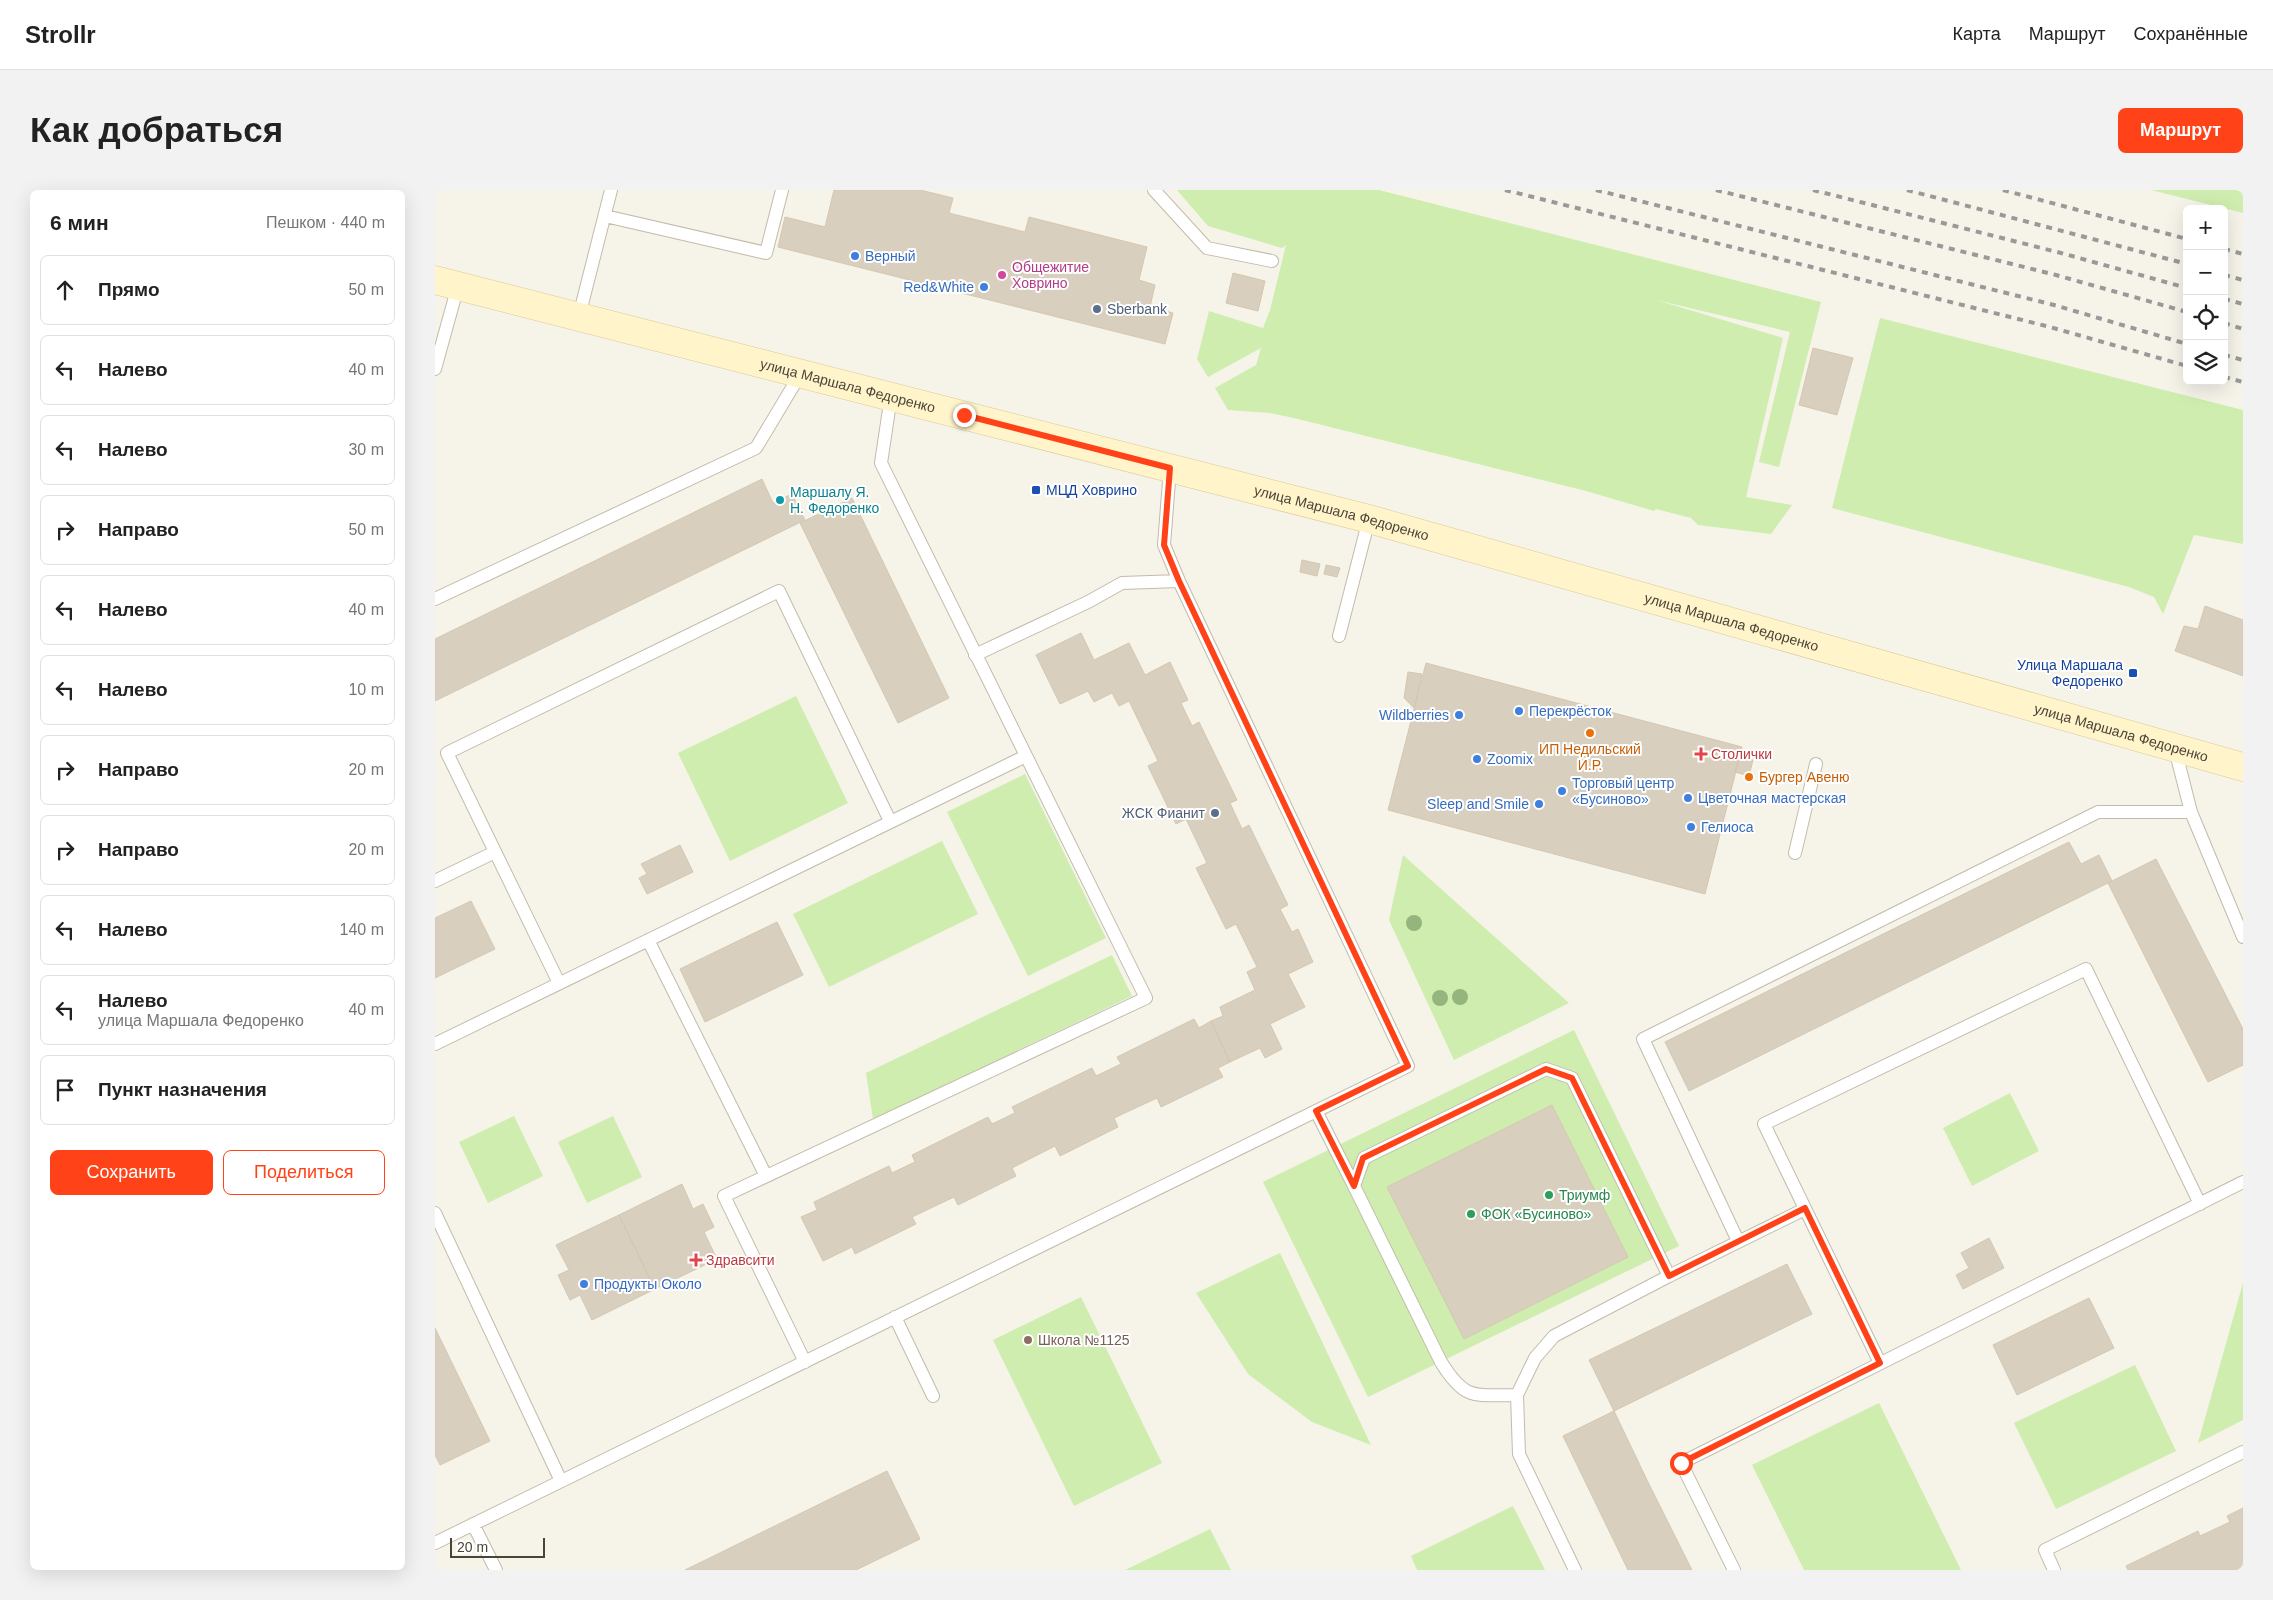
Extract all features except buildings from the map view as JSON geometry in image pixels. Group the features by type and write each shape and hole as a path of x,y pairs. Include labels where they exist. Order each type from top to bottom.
{"street":[{"name":"улица Маршала Федоренко","path":"446,283 1369,519 2243,767"}],"lane":[{"path":"579,316 611,190"},
{"path":"605,216 766,253 782,190"},
{"path":"1154,190 1207,248 1273,261"},
{"path":"435,369 446,283"},
{"path":"435,599 756,448 801,373"},
{"path":"805,1362 724,1196 1145,998 881,463 891,396"},
{"path":"435,1543 1408,1066 1179,581 1164,545 1170,468"},
{"path":"1339,636 1369,519"},
{"path":"975,655 1088,602 1122,583 1179,581"},
{"path":"435,758 779,591 890,821"},
{"path":"2175,749 2191,812 2243,937"},
{"path":"447,753 559,983"},
{"path":"435,1044 1025,756"},
{"path":"1795,853 1816,764"},
{"path":"1738,1241 1643,1039 2098,812 2191,812"},
{"path":"435,881 495,852"},
{"path":"648,940 765,1176"},
{"path":"1880,1363 1765,1124 2087,969 2200,1204"},
{"path":"1354,1186 1363,1158 1546,1069 1572,1078 1669,1276"},
{"path":"1316,1111 1441,1362 1453,1382 1472,1395 1517,1395"},
{"path":"1734,1570 1681,1463 2243,1182"},
{"path":"1575,1570 1519,1454 1517,1395 1535,1358 1554,1336 1805,1208"},
{"path":"435,1213 561,1481"},
{"path":"895,1317 933,1396"},
{"path":"2054,1570 2045,1550 2243,1452"},
{"path":"473,1524 495,1570"}],"green space":[{"path":"1177,190 1379,190 1821,302 1779,467 1759,462 1790,332 1656,300 1783,338 1746,497 1792,505 1771,534 1698,525 1691,518 1656,509 1654,511 1586,491 1294,418 1270,413 1228,410 1215,388 1256,365 1261,348 1208,377 1197,359 1209,311 1263,328 1270,310 1286,245 1282,248 1208,226"},
{"path":"2151,190 2243,190 2243,213 2228,209 2228,205 2211,205"},
{"path":"1880,318 2243,410 2243,544 2194,535 2163,614 2154,597 2129,587 1832,508"},
{"path":"796,696 848,803 730,861 678,753"},
{"path":"1025,774 1106,938 1028,976 947,812"},
{"path":"942,841 978,914 829,987 793,914"},
{"path":"1403,855 1569,1003 1454,1060 1389,920"},
{"path":"1112,955 1132,996 873,1119 866,1073"},
{"name":"ФОК «Бусиново»","path":"1574,1030 1679,1246 1368,1397 1263,1182"},
{"path":"2010,1093 2039,1151 1972,1186 1943,1128"},
{"path":"514,1116 543,1176 488,1203 459,1142"},
{"path":"613,1116 642,1177 587,1203 558,1142"},
{"path":"1280,1253 1371,1445 1312,1422 1248,1374 1196,1293"},
{"path":"2243,1283 2243,1420 2198,1443"},
{"path":"1081,1297 1162,1463 1074,1506 993,1340"},
{"path":"2135,1365 2176,1451 2056,1509 2014,1423"},
{"path":"1879,1403 1961,1570 1804,1570 1752,1465"},
{"path":"1513,1506 1545,1570 1417,1570 1411,1556"},
{"path":"1210,1529 1231,1570 1125,1570"}],"railway":[{"path":"1505,190 2050,327 2183,365"},
{"path":"1596,190 2054,305 2183,343"},
{"path":"1716,190 2056,275 2183,311"},
{"path":"1813,190 2061,253 2183,287"},
{"path":"1907,190 2183,263"},
{"path":"2003,190 2183,238"},
{"path":"2228,250 2243,254"},
{"path":"2228,276 2243,280"},
{"path":"2228,300 2243,304"},
{"path":"2228,324 2243,329"},
{"path":"2228,356 2243,360"},
{"path":"2228,378 2243,382"}],"place":[{"name":"Верный","path":"855,256"},
{"name":"Общежитие Ховрино","path":"1002,275"},
{"name":"Red&White","path":"984,287"},
{"name":"Sberbank","path":"1097,309"},
{"name":"МЦД Ховрино","path":"1036,490"},
{"name":"Маршалу Я. Н. Федоренко","path":"780,500"},
{"name":"Улица Маршала Федоренко","path":"2133,673"},
{"name":"Перекрёсток","path":"1519,711"},
{"name":"Wildberries","path":"1459,715"},
{"name":"ИП Недильский И.Р.","path":"1590,733"},
{"name":"Столички","path":"1701,754"},
{"name":"Zoomix","path":"1477,759"},
{"name":"Бургер Авеню","path":"1749,777"},
{"name":"Торговый центр «Бусиново»","path":"1562,791"},
{"name":"Цветочная мастерская","path":"1688,798"},
{"name":"Sleep and Smile","path":"1539,804"},
{"name":"ЖСК Фианит","path":"1215,813"},
{"name":"Гелиоса","path":"1691,827"},
{"name":"Триумф","path":"1549,1195"},
{"name":"ФОК «Бусиново»","path":"1471,1214"},
{"name":"Здравсити","path":"696,1260"},
{"name":"Продукты Около","path":"584,1284"},
{"name":"Школа №1125","path":"1028,1340"}],"route":[{"path":"964,415 1170,468 1164,545 1179,581 1408,1066 1316,1111 1354,1186 1363,1158 1546,1069 1572,1078 1669,1276 1805,1208 1880,1363 1681,1463"}]}
